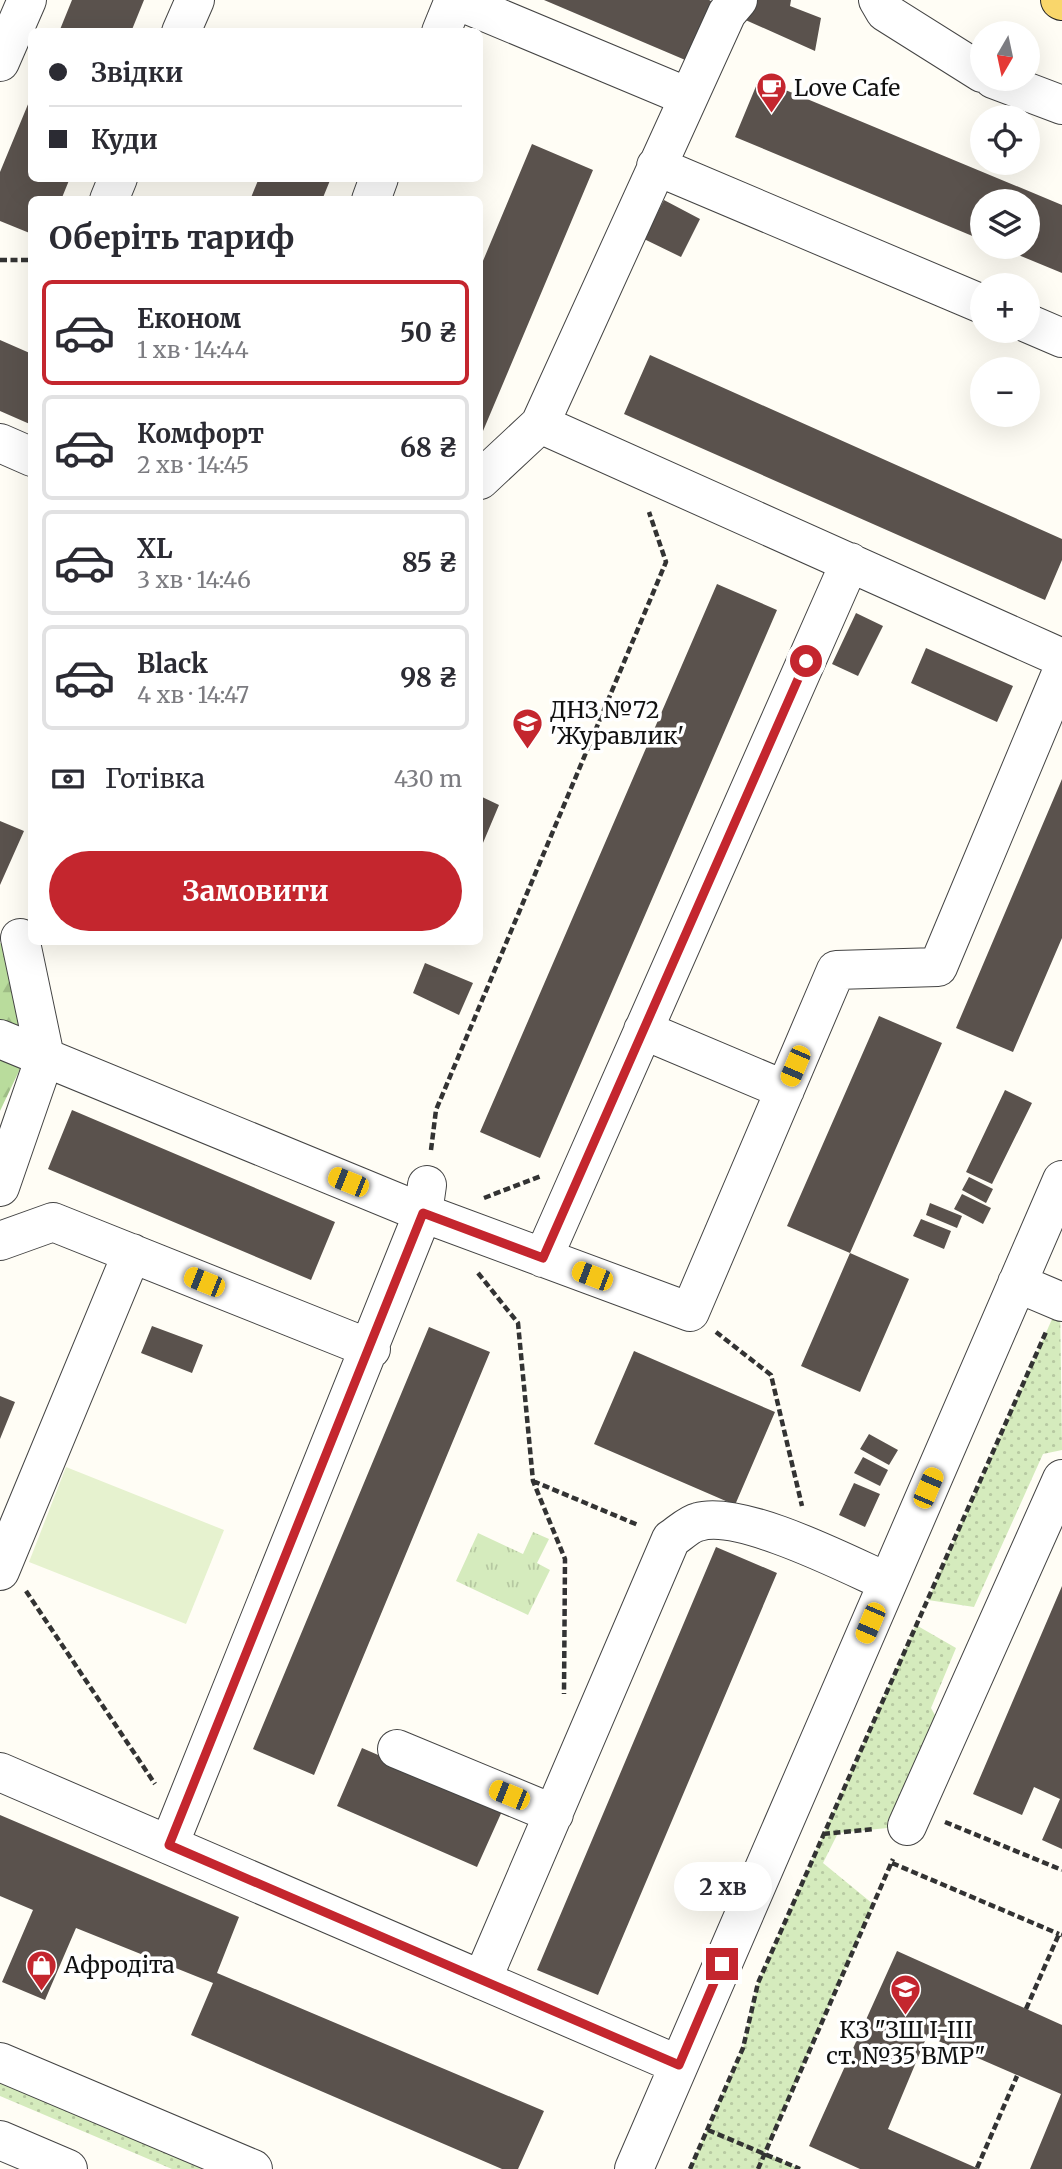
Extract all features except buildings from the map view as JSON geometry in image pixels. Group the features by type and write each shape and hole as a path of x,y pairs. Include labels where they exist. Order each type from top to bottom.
{"street":[{"path":"0,62 27,0"},
{"path":"183,28 195,0"},
{"path":"443,28 455,0 688,97"},
{"path":"483,477 540,424 727,13 738,0"},
{"path":"878,0 885,12 970,65"},
{"path":"1025,91 1062,105"},
{"path":"656,166 970,299"},
{"path":"1040,329 1062,338"},
{"path":"540,424 1062,658"},
{"path":"0,443 28,455"},
{"path":"543,1258 850,562"},
{"path":"0,1039 428,1205 543,1258 690,1312 836,970 938,967 1062,671"},
{"path":"0,1186 45,1058 17,927"},
{"path":"643,1030 785,1090"},
{"path":"634,2169 1062,1180"},
{"path":"174,1833 428,1205"},
{"path":"0,1241 53,1222 371,1349"},
{"path":"3,1565 132,1254"},
{"path":"1017,1283 1061,1301"},
{"path":"907,1826 1062,1479"},
{"path":"482,1980 671,1539 697,1522 726,1519 811,1548 887,1583"},
{"path":"397,1749 554,1814"},
{"path":"0,1772 174,1833 482,1980 679,2065"},
{"path":"0,2063 253,2169"},
{"path":"0,2140 68,2169"}],"path":[{"path":"0,260 28,260"},
{"path":"588,1157 428,1205 436,1110 666,562 633,465"},
{"path":"476,1270 518,1323 533,1481 565,1559 564,1697"},
{"path":"690,2169 743,2049 758,1983 1061,1301"},
{"path":"690,1312 771,1375 811,1548"},
{"path":"533,1481 671,1539"},
{"path":"3,1565 174,1833"},
{"path":"758,2169 907,1826"},
{"path":"892,1863 1060,1934 1026,2009"},
{"path":"977,2168 1017,2076"},
{"path":"708,2130 800,2169"}],"green space":[{"path":"0,943 8,946 39,1029 0,1111"},
{"path":"1060,1301 1062,1450 1043,1454 974,1607 928,1600"},
{"path":"66,1467 224,1530 186,1624 29,1562"},
{"path":"533,1532 549,1539 537,1563 550,1570 528,1615 456,1581 478,1533 523,1554"},
{"path":"916,1625 956,1648 931,1708 947,1737 907,1826 838,1833 823,1863 873,1904 765,2153 800,2169 690,2169 743,2048 758,1983"},
{"path":"0,2062 253,2169 172,2169 0,2096"}],"place":[{"name":"Love Cafe","path":"771,115"},
{"name":"ДНЗ №72 'Журавлик'","path":"527,750"},
{"name":"Афродіта","path":"41,1992"},
{"name":"КЗ \"ЗШ І-ІІІ ст. №35 ВМР\"","path":"906,2016"}],"route":[{"path":"722,1964 679,2065 169,1845 361,1373 423,1213 543,1258 806,661"}]}
